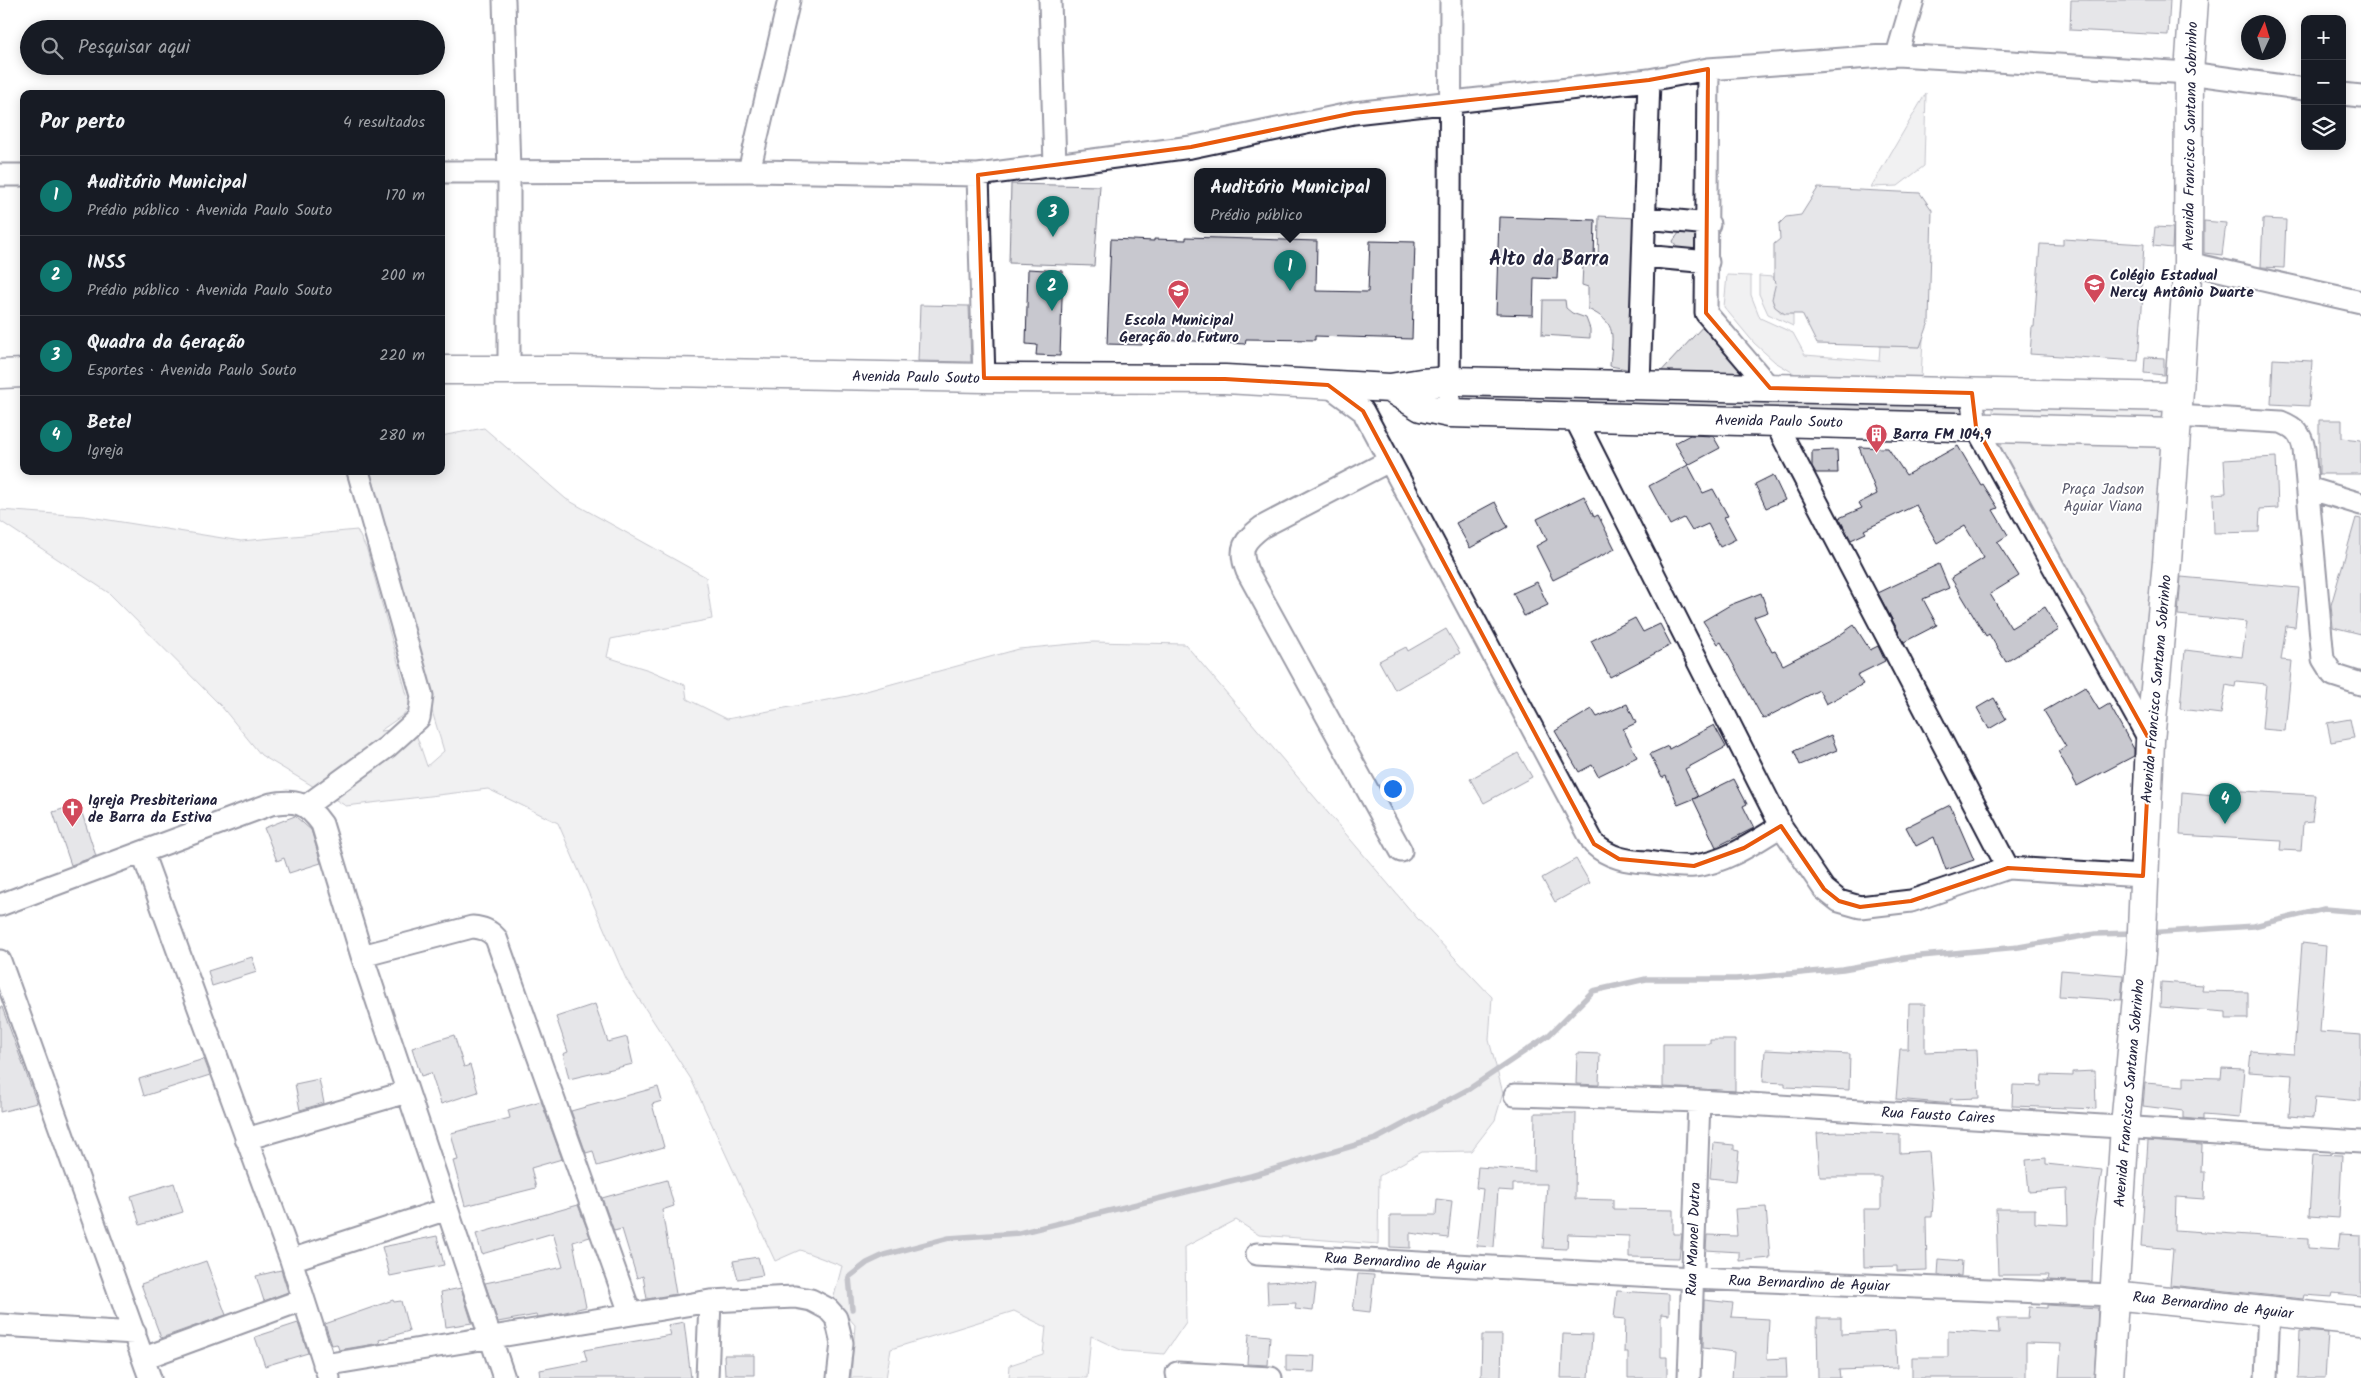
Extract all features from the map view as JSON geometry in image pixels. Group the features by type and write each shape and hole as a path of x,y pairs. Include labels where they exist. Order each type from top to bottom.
{"street":[{"path":"504,0 509,172 509,370"},
{"path":"749,171 789,0"},
{"path":"1050,0 1056,166"},
{"path":"1449,413 1451,382 1451,0"},
{"path":"1897,55 1914,0"},
{"name":"Avenida Francisco Santana Sobrinho","path":"2109,1378 2125,1126 2141,954 2150,741 2167,562 2188,263 2189,73 2194,0"},
{"path":"445,172 749,171 978,175 1191,147 1354,113 1649,80 1708,69 1897,55 2189,73 2301,88"},
{"path":"1708,69 1709,224 1706,313 1770,388"},
{"path":"1639,386 1646,218 1649,80"},
{"path":"2346,94 2361,96"},
{"path":"0,175 20,175"},
{"path":"978,175 984,378"},
{"path":"1646,218 1709,224"},
{"path":"1644,256 1708,262"},
{"path":"2188,263 2361,302"},
{"name":"Avenida Paulo Souto","path":"445,370 984,378 1225,379 1390,388 1421,383 1451,382 1972,393 2176,415"},
{"path":"0,374 20,373"},
{"path":"1328,385 1363,411 1594,844 1600,850 1619,859 1694,866 1744,848 1781,826"},
{"name":"Avenida Paulo Souto","path":"1390,388 1421,407 1449,413 1774,420 1976,427 2176,415"},
{"path":"1972,393 1976,427 2150,741"},
{"path":"2176,415 2282,422 2292,426 2301,436 2308,488 2323,660 2333,674 2361,684"},
{"path":"1574,416 1781,826 1824,889 1848,905 1860,907 1912,900 2008,868 2143,876"},
{"path":"1774,420 2008,868"},
{"path":"1389,461 1262,527 1248,537 1243,545 1242,553 1247,571 1402,851"},
{"path":"306,806 387,747 419,718 422,696 359,475"},
{"path":"2308,488 2361,504"},
{"path":"0,906 271,804 284,801 306,806 322,824 406,1092 504,1378"},
{"path":"142,852 291,1260 302,1300 326,1371 490,1336 630,1313 710,1301 795,1297 811,1300 828,1309 836,1318 842,1342 838,1378"},
{"path":"362,956 472,927 482,928 496,938 630,1313"},
{"path":"0,961 150,1378"},
{"path":"246,1139 406,1092"},
{"name":"Rua Fausto Caires","path":"1515,1095 1699,1101 2361,1142"},
{"name":"Rua Manoel Dutra","path":"1690,1378 1699,1101"},
{"path":"291,1260 447,1209"},
{"name":"Rua Bernardino de Aguiar","path":"1257,1254 1692,1278 2113,1295 2361,1321"},
{"path":"144,1358 302,1300"},
{"path":"707,1378 710,1301"},
{"path":"2266,1378 2269,1310"},
{"path":"0,1325 135,1332"},
{"path":"1178,1375 1271,1378"}],"highlighted area":[{"path":"1708,69 1706,313 1770,388 1972,393 1976,427 2150,741 2143,876 2008,868 1911,901 1860,907 1839,901 1824,889 1781,826 1744,848 1694,866 1619,859 1594,844 1363,411 1328,385 1225,379 984,378 978,175 1191,147 1354,113 1649,80"}],"green space":[{"path":"1926,93 1924,166 1898,186 1871,187"},
{"path":"1011,184 1100,186 1094,266 1009,263"},
{"path":"1599,216 1636,218 1632,370 1610,366 1612,338 1609,325 1598,314 1588,309 1588,287 1582,285 1583,265 1598,265"},
{"path":"1679,233 1700,233 1697,250 1677,249 1673,241"},
{"path":"1727,275 1751,276 1751,295 1760,318 1793,333 1805,355 1879,361 1880,346 1920,347 1923,339 1921,379 1797,375 1775,362 1754,343 1724,307"},
{"path":"1759,276 1774,277 1774,280 1779,284 1774,291 1773,303 1781,313 1793,314 1793,326 1768,314 1759,294"},
{"path":"1543,300 1565,300 1566,308 1572,313 1586,318 1590,329 1590,338 1542,335"},
{"path":"1706,323 1755,379 1656,377"},
{"path":"1464,392 1963,401 1966,408 1962,417 1467,404 1464,399"},
{"path":"1993,403 2169,408 2163,421 1997,417 1993,414"},
{"path":"484,428 566,499 706,577 712,619 611,639 607,657 649,670 685,685 687,699 727,719 848,696 1019,649 1093,642 1185,644 1417,918 1492,997 1489,1040 1503,1093 1495,1120 1471,1151 1422,1152 1379,1176 1378,1244 1259,1235 1236,1220 1185,1247 1186,1322 1164,1354 1123,1351 1091,1336 1087,1378 1009,1378 1010,1365 1043,1354 1046,1327 1014,1311 891,1349 886,1378 851,1378 855,1325 833,1300 842,1266 800,1250 775,1261 691,1079 626,979 558,823 488,789 346,806 261,755 221,706 109,593 0,521 0,510 84,516 241,541 357,530 367,550 410,706 403,715 380,731 414,728 427,766 444,751 361,475 445,475 445,435"},
{"name":"Praça Jadson Aguiar Viana","path":"2005,437 2171,437 2144,706 2001,447"}],"building":[{"path":"2071,0 2170,0 2168,35 2070,30"},
{"path":"1818,188 1920,193 1932,210 1929,322 1920,347 1817,344 1802,314 1785,314 1775,307 1772,299 1776,282 1774,280 1774,244 1780,239 1779,224 1786,217 1801,215"},
{"path":"1499,217 1595,220 1594,260 1558,259 1557,279 1534,278 1533,315 1496,314"},
{"path":"2263,219 2286,220 2284,268 2261,267"},
{"path":"2204,221 2226,223 2222,255 2204,253"},
{"path":"2155,227 2173,228 2172,248 2153,246"},
{"path":"1186,237 1317,241 1316,291 1368,292 1370,241 1415,242 1412,339 1315,336 1315,340 1246,339 1245,344 1143,338 1142,345 1107,344 1111,239 1154,241 1154,239 1186,240"},
{"path":"2063,239 2144,244 2141,295 2143,295 2138,361 2030,354 2032,327 2034,327 2040,244 2063,245"},
{"path":"1028,269 1063,271 1060,356 1036,355 1037,345 1026,344"},
{"path":"920,305 969,306 971,362 918,361"},
{"path":"2145,357 2164,358 2164,375 2144,373"},
{"path":"2273,359 2312,361 2309,406 2271,404"},
{"path":"2319,420 2342,420 2342,438 2361,440 2361,474 2319,474"},
{"path":"1690,435 1713,436 1720,448 1688,465 1675,443"},
{"path":"1958,446 1981,485 1983,484 1998,508 1993,510 2008,535 1997,542 2019,576 1990,594 2011,628 2045,607 2059,630 2006,662 1989,634 1986,636 1951,578 1984,558 1965,526 1937,543 1916,505 1864,530 1866,533 1851,540 1839,518 1862,508 1859,503 1877,494 1859,447 1888,448 1906,475"},
{"path":"1837,450 1838,473 1816,473 1812,466 1812,451"},
{"path":"2276,457 2278,508 2260,509 2259,532 2214,533 2213,494 2226,493 2224,460"},
{"path":"1688,465 1703,493 1713,489 1728,516 1724,517 1736,539 1720,547 1708,524 1692,531 1684,518 1670,525 1649,486"},
{"path":"1773,475 1785,500 1766,508 1755,484"},
{"path":"1584,496 1594,517 1598,515 1615,549 1553,580 1536,546 1547,540 1537,519"},
{"path":"1495,502 1508,527 1470,548 1456,523"},
{"path":"2356,518 2361,519 2361,634 2333,627 2331,605"},
{"path":"1939,564 1949,588 1923,599 1937,625 1904,642 1878,593"},
{"path":"2181,577 2299,588 2295,627 2286,626 2281,660 2292,661 2285,731 2262,729 2266,684 2236,681 2235,687 2226,685 2221,714 2180,709 2185,650 2242,657 2247,622 2178,615"},
{"path":"1537,582 1548,605 1524,616 1513,593"},
{"path":"1761,593 1768,612 1754,617 1772,652 1775,651 1783,665 1837,637 1854,625 1870,650 1878,646 1885,661 1857,675 1863,684 1826,704 1819,690 1763,719 1721,642 1718,644 1703,621 1730,605"},
{"path":"1635,618 1643,632 1660,624 1671,645 1610,677 1591,641"},
{"path":"1446,629 1460,653 1395,690 1379,661 1406,647 1408,651"},
{"path":"2085,687 2099,710 2109,704 2134,749 2134,756 2077,786 2058,751 2066,747 2044,711"},
{"path":"1994,698 2006,719 1989,729 1977,708"},
{"path":"1627,704 1636,723 1623,729 1637,757 1598,776 1592,765 1579,772 1555,731 1592,709 1597,717"},
{"path":"2350,719 2354,738 2331,742 2327,723"},
{"path":"1714,725 1726,747 1685,769 1698,797 1678,805 1666,776 1662,778 1650,754 1668,746 1669,749"},
{"path":"1831,735 1837,750 1800,765 1794,751"},
{"path":"1518,753 1532,777 1484,803 1470,779"},
{"path":"1734,779 1747,804 1743,806 1754,828 1716,847 1693,799"},
{"path":"2226,790 2315,795 2312,822 2303,823 2301,851 2280,850 2281,841 2180,835 2182,792 2225,796"},
{"path":"79,804 96,856 71,865 53,812"},
{"path":"1950,805 1974,860 1946,870 1934,837 1916,846 1906,827"},
{"path":"295,816 311,830 321,863 289,873 284,858 277,861 264,828"},
{"path":"1576,859 1590,883 1555,902 1542,878"},
{"path":"2302,943 2326,946 2320,1032 2361,1035 2361,1101 2315,1097 2313,1118 2289,1116 2292,1075 2249,1072 2251,1051 2294,1054"},
{"path":"252,957 257,972 212,986 208,971"},
{"path":"2061,970 2123,975 2121,1000 2059,996"},
{"path":"2161,982 2203,985 2202,991 2248,992 2248,1019 2226,1019 2226,1012 2160,1007"},
{"path":"595,1004 608,1042 627,1037 633,1064 569,1079 563,1054 568,1052 556,1017"},
{"path":"1909,1004 1925,1004 1925,1052 1977,1050 1979,1098 1950,1099 1951,1103 1896,1099 1900,1049 1908,1049"},
{"path":"0,1007 2,1007 37,1103 0,1112"},
{"path":"454,1035 464,1067 470,1065 478,1092 441,1104 431,1073 421,1076 412,1048"},
{"path":"1710,1040 1735,1040 1735,1091 1663,1087 1663,1044 1710,1044"},
{"path":"1765,1050 1850,1054 1849,1090 1785,1087 1785,1083 1763,1082"},
{"path":"1577,1053 1600,1054 1599,1085 1576,1084"},
{"path":"204,1059 210,1075 144,1096 139,1079"},
{"path":"2222,1068 2244,1069 2240,1118 2203,1115 2203,1120 2183,1118 2183,1111 2143,1106 2145,1083 2184,1086 2184,1077 2221,1078"},
{"path":"2095,1071 2096,1109 2012,1106 2013,1085 2041,1086 2042,1075 2073,1076 2073,1072"},
{"path":"319,1079 324,1103 300,1110 295,1084"},
{"path":"658,1087 662,1101 652,1104 664,1147 597,1166 593,1151 586,1153 571,1111"},
{"path":"541,1101 562,1159 531,1168 536,1188 465,1206 453,1161 458,1160 451,1133 510,1118 508,1110"},
{"path":"1535,1113 1576,1113 1575,1199 1613,1200 1613,1209 1673,1210 1673,1234 1682,1234 1679,1258 1629,1257 1629,1236 1568,1234 1567,1249 1543,1248 1547,1184 1513,1184 1513,1191 1498,1190 1494,1247 1477,1246 1483,1189 1476,1188 1478,1167 1534,1171"},
{"path":"1817,1133 1900,1134 1900,1153 1929,1151 1933,1202 1932,1217 1926,1217 1927,1270 1897,1271 1897,1266 1864,1267 1863,1209 1881,1209 1881,1177 1820,1177"},
{"path":"2148,1141 2202,1145 2201,1172 2205,1172 2204,1199 2176,1197 2175,1230 2308,1239 2308,1248 2338,1250 2340,1234 2361,1235 2361,1296 2333,1293 2332,1297 2304,1295 2303,1299 2170,1285 2173,1249 2141,1246"},
{"path":"1713,1143 1734,1145 1734,1150 1739,1151 1736,1181 1710,1178"},
{"path":"2313,1154 2342,1155 2339,1218 2309,1216"},
{"path":"2046,1158 2046,1164 2102,1170 2094,1221 2092,1282 2048,1280 2049,1275 1998,1275 1996,1209 2035,1209 2035,1223 2068,1225 2067,1189 2029,1192 2026,1160"},
{"path":"667,1180 674,1206 662,1210 676,1294 647,1299 643,1276 637,1278 622,1229 614,1231 602,1198"},
{"path":"174,1183 183,1212 140,1225 131,1196"},
{"path":"1437,1199 1452,1201 1448,1238 1410,1233 1410,1248 1390,1247 1390,1215 1436,1215"},
{"path":"578,1205 590,1237 573,1242 586,1307 557,1314 537,1317 536,1315 498,1322 485,1283 563,1267 553,1233 482,1254 476,1234"},
{"path":"1766,1207 1770,1258 1739,1261 1739,1252 1706,1250 1707,1235 1737,1236 1735,1209"},
{"path":"437,1236 444,1265 390,1276 382,1247"},
{"path":"758,1257 763,1275 738,1279 733,1261"},
{"path":"1939,1259 1962,1261 1961,1276 1938,1275"},
{"path":"206,1261 226,1315 161,1338 141,1284"},
{"path":"281,1270 288,1292 264,1301 256,1276"},
{"path":"1358,1274 1374,1275 1370,1312 1353,1310"},
{"path":"1287,1281 1316,1284 1313,1311 1295,1309 1296,1303 1268,1304 1267,1282"},
{"path":"461,1288 472,1323 446,1327 441,1292"},
{"path":"1617,1291 1669,1294 1669,1315 1661,1314 1661,1357 1667,1357 1667,1378 1628,1378 1628,1352 1624,1352 1625,1319 1614,1318"},
{"path":"393,1300 394,1302 401,1301 409,1331 379,1340 380,1343 339,1350 337,1344 332,1345 325,1324"},
{"path":"1704,1300 1733,1303 1731,1317 1769,1319 1767,1359 1786,1358 1787,1378 1732,1378 1734,1352 1703,1348"},
{"path":"2047,1305 2098,1308 2094,1378 2059,1378 2061,1344 2026,1343 2026,1378 1912,1378 1912,1357 1948,1357 1948,1330 1999,1333 1998,1318 2028,1318 2029,1307 2047,1308"},
{"path":"1817,1318 1841,1318 1841,1334 1895,1331 1897,1368 1839,1370 1840,1378 1818,1378"},
{"path":"684,1322 691,1378 541,1378 540,1370 587,1361 584,1350 671,1335 668,1325"},
{"path":"298,1323 308,1353 265,1366 255,1337"},
{"path":"2300,1331 2328,1333 2325,1378 2298,1378"},
{"path":"1249,1334 1270,1336 1268,1365 1247,1364"},
{"path":"1563,1334 1592,1335 1589,1378 1561,1378"},
{"path":"1482,1335 1502,1335 1501,1378 1481,1377"},
{"path":"724,1355 754,1355 754,1375 725,1375"},
{"path":"1286,1355 1315,1356 1314,1372 1286,1371"}],"waterway":[{"path":"2148,933 2254,926 2324,909 2361,912"},
{"path":"852,1309 849,1277 867,1263 884,1255 949,1238 1019,1233 1251,1176 1376,1139 1469,1089 1549,1035 1593,991 1646,979 1736,979 1843,969 1910,957 2019,947 2095,934 2134,933"}],"place":[{"name":"Quadra da Geração","path":"1053,237"},
{"name":"Auditório Municipal","path":"1290,291"},
{"name":"Colégio Estadual Nercy Antônio Duarte","path":"2094,303"},
{"name":"Escola Municipal Geração do Futuro","path":"1179,310"},
{"name":"INSS","path":"1052,311"},
{"name":"Barra FM 104,9","path":"1877,453"},
{"name":"Betel","path":"2225,824"},
{"name":"Igreja Presbiteriana de Barra da Estiva","path":"72,828"}],"district":[{"name":"Alto da Barra","path":"1549,258"}]}
